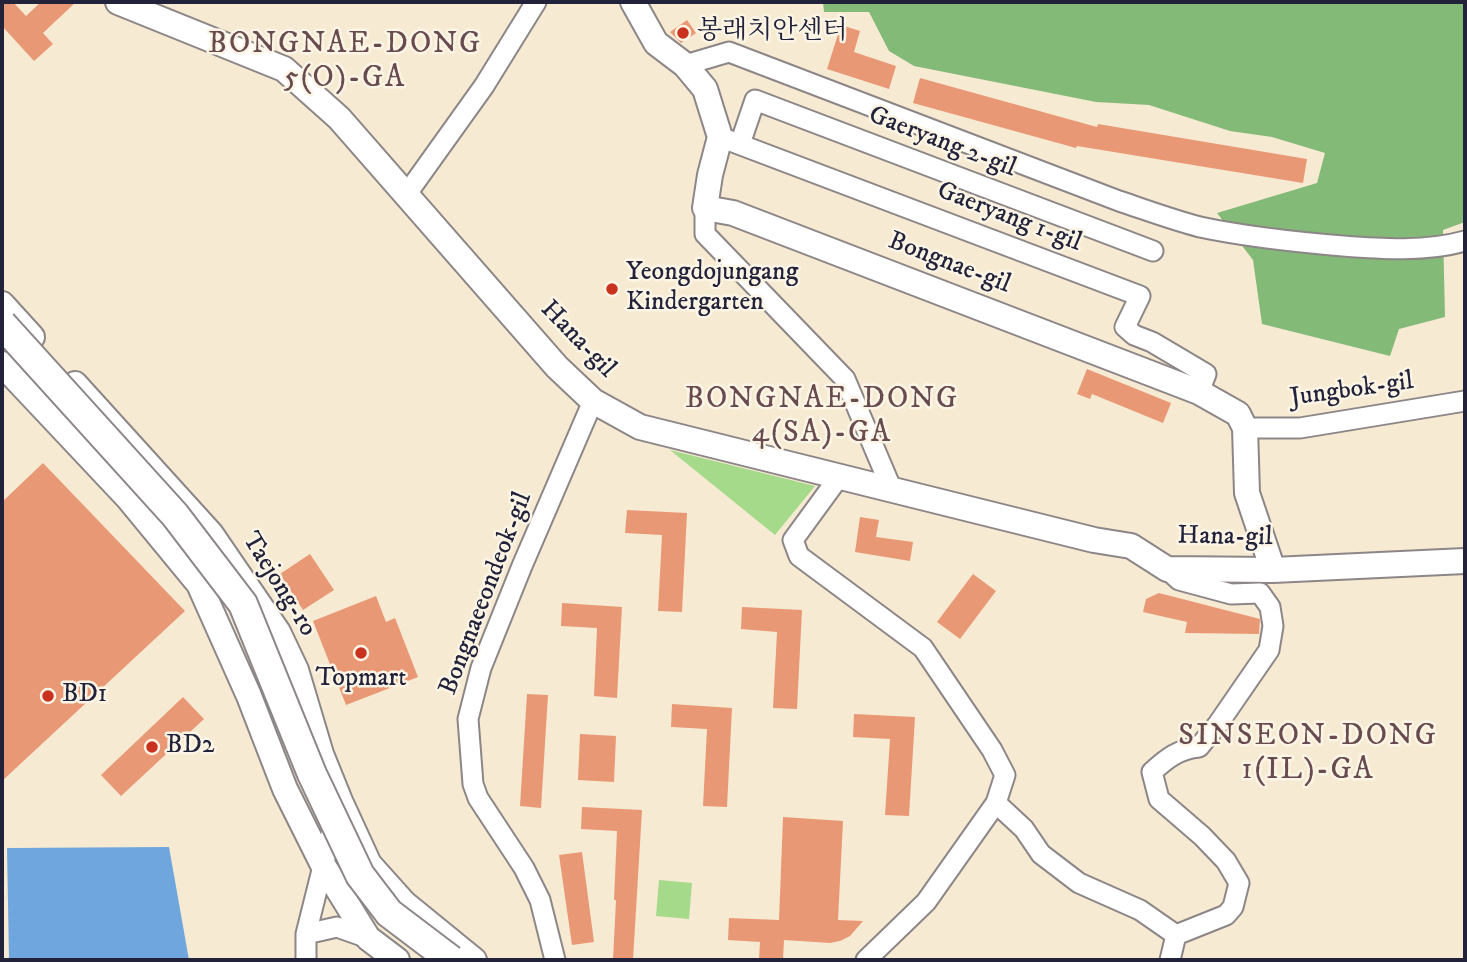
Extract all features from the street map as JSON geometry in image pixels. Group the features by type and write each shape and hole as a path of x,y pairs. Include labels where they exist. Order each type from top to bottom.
{"highway":[{"path":"2,324 175,515 243,604 312,774 360,875 389,913 451,960"},
{"path":"2,348 136,495 225,606 262,690 298,783 335,856 376,925 424,960"}],"main road":[{"name":"Hana-gil","path":"118,2 284,69 339,118 557,367 593,401 640,427 1094,540 1131,546 1167,569 1273,570 1465,561"},
{"path":"633,2 656,43 685,65 705,89 730,140 710,175 705,208"},
{"name":"Bongnae-gil","path":"705,208 733,213 1199,392 1238,414 1245,428"},
{"name":"Taejong-ro","path":"2,304 204,526 278,632 296,670 321,754 369,864 404,903 474,960"},
{"path":"2,364 129,499 199,584 249,696 285,789 323,865 368,938 397,960"},
{"path":"1245,428 1247,493 1273,570"}],"street":[{"path":"407,195 484,86 536,2"},
{"path":"685,65 729,52 1119,201 1201,227 1286,242 1354,247 1403,249 1465,241"},
{"name":"Gaeryang 2-gil","path":"730,140 755,100 1153,251"},
{"name":"Gaeryang 1-gil","path":"730,140 1140,296 1125,327 1134,335 1153,342 1206,373 1199,392"},
{"path":"705,208 705,234 845,379 892,490"},
{"name":"Bongnaeeondeok-gil","path":"555,960 540,900 524,868 475,791 468,719 481,668 593,401"},
{"name":"Jungbok-gil","path":"1245,428 1300,428 1465,401"},
{"path":"839,477 793,540 799,556 923,648 1006,775 996,803 926,902 866,960"},
{"path":"1167,569 1179,580 1231,594 1260,593 1270,607 1273,626 1269,650 1199,747 1184,749 1167,758 1153,772 1159,799 1202,836 1226,862 1239,883 1233,907 1226,915 1175,935"},
{"path":"306,960 306,934 340,802"},
{"path":"996,803 1024,829 1041,854 1079,883 1140,910 1175,935"},
{"path":"306,934 337,927 368,938"},
{"path":"1170,960 1175,935"}],"green space":[{"path":"823,2 1465,2 1465,222 1443,230 1445,317 1399,329 1390,356 1262,324 1253,260 1217,213 1317,183 1325,153 1272,137 1230,131 1149,105 1096,102 914,66 889,51 869,12 824,12"},
{"path":"670,450 815,486 775,535"},
{"path":"659,880 692,883 689,919 656,916"}],"water":[{"path":"169,847 189,960 9,960 7,848"}],"building":[{"path":"6,2 13,2 26,16 41,2 76,2 43,33 53,44 34,61 2,26 2,6"},
{"name":"봉래치안센터","path":"687,20 696,33 681,43 670,32"},
{"path":"841,25 860,31 854,52 896,66 889,89 827,69"},
{"path":"920,78 1097,127 1098,124 1307,159 1303,183 1077,146 1076,148 913,103"},
{"path":"1087,369 1171,403 1163,423 1092,394 1090,399 1077,394"},
{"name":"BD1","path":"43,463 185,611 2,781 2,502"},
{"path":"627,510 687,513 682,612 658,611 662,535 625,533"},
{"path":"860,517 879,520 876,537 913,542 910,561 855,552"},
{"path":"310,554 334,590 303,610 280,574"},
{"path":"973,574 996,591 960,639 937,622"},
{"path":"1159,593 1260,619 1259,634 1185,633 1187,622 1143,612 1146,599"},
{"path":"376,596 386,622 395,618 418,677 346,705 313,621"},
{"path":"562,603 622,607 617,698 594,696 597,628 561,626"},
{"path":"742,607 802,610 797,709 773,708 777,632 741,629"},
{"path":"527,694 548,695 541,808 520,806"},
{"name":"BD2","path":"183,697 204,719 121,796 101,775"},
{"path":"672,704 732,708 727,807 703,806 707,729 671,727"},
{"path":"854,714 915,717 909,816 885,815 890,739 853,737"},
{"path":"580,734 616,736 614,782 578,780"},
{"path":"582,807 642,810 633,960 613,960 617,831 581,829"},
{"path":"783,817 843,821 838,920 863,921 850,936 840,941 830,943 784,940 783,960 759,960 760,942 728,940 729,918 779,920"},
{"path":"582,852 594,942 572,945 559,855"}],"place":[{"name":"봉래치안센터","path":"683,33"},
{"name":"Yeongdojungang Kindergarten","path":"612,289"},
{"name":"Topmart","path":"361,653"},
{"name":"BD1","path":"48,696"},
{"name":"BD2","path":"152,747"}],"district":[{"name":"BONGNAE-DONG 5(O)-GA","path":"345,63"},
{"name":"BONGNAE-DONG 4(SA)-GA","path":"822,418"},
{"name":"SINSEON-DONG 1(IL)-GA","path":"1308,755"}]}
